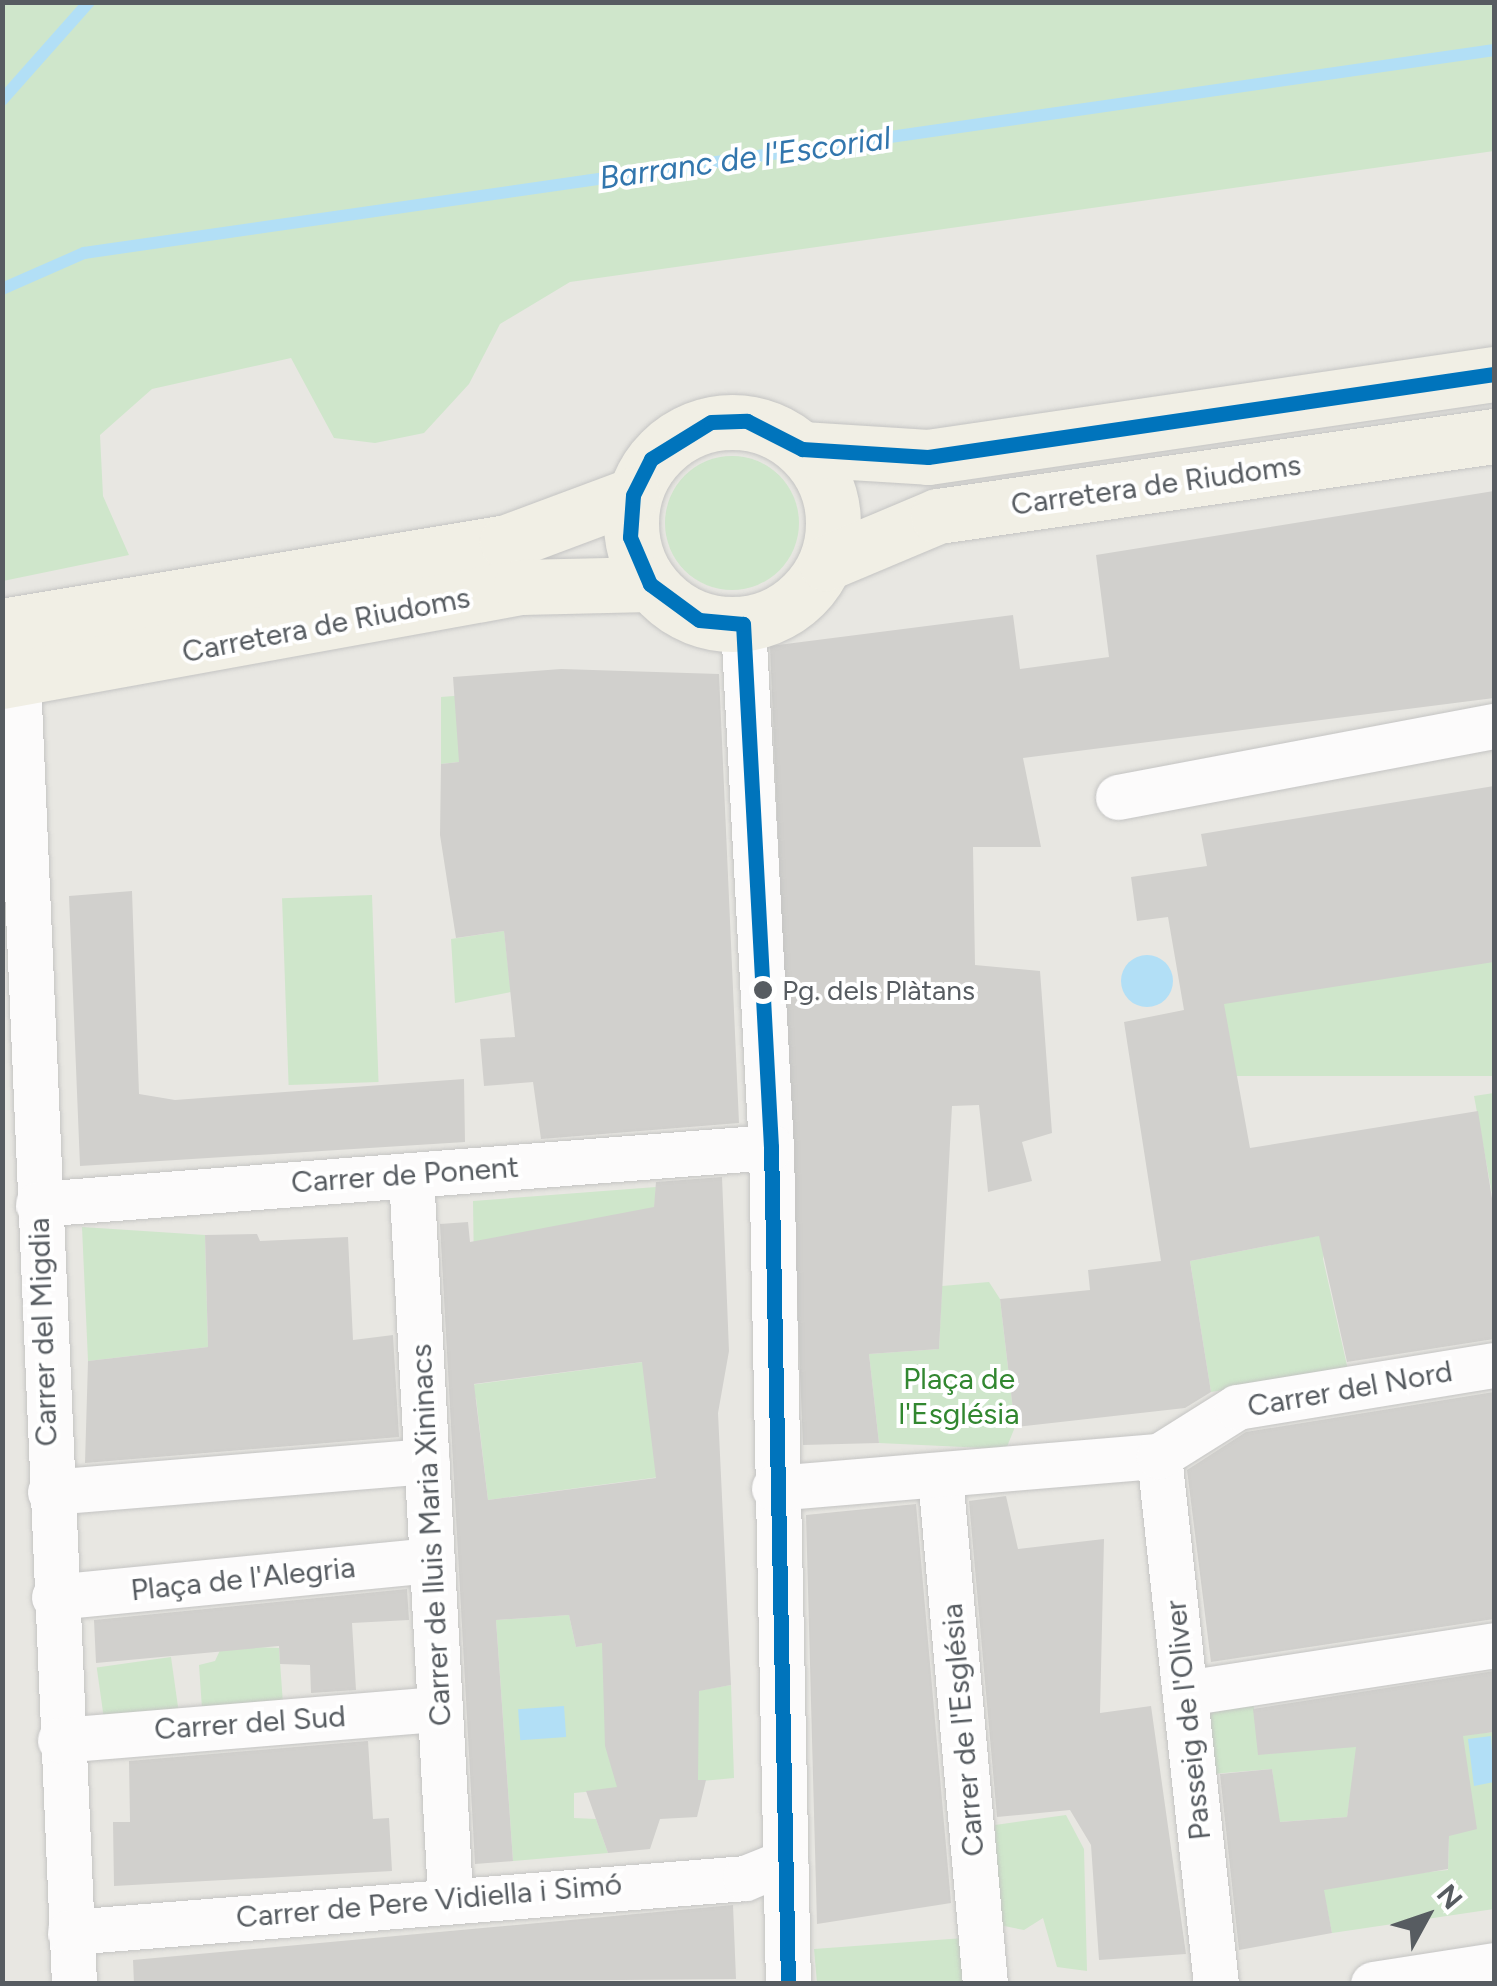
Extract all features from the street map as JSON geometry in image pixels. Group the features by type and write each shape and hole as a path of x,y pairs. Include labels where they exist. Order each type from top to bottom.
{"main road":[{"name":"Carretera de Riudoms","path":"802,449 928,456 1494,374"},
{"path":"712,422 747,422 802,449 830,493 826,564 806,594 744,624 699,620 650,584 630,537 633,495 651,459 712,422"},
{"name":"Carretera de Riudoms","path":"826,564 938,516 1494,436"},
{"name":"Carretera de Riudoms","path":"2,626 508,542 633,495"},
{"name":"Carretera de Riudoms","path":"10,680 522,587 650,584"}],"street":[{"path":"744,624 771,1147 774,1488 788,1984"},
{"name":"Carrer del Migdia","path":"10,680 74,1984"},
{"path":"1118,797 1494,726"},
{"name":"Carrer de Ponent","path":"38,1204 771,1147"},
{"name":"Carrer de lluis Maria Xininacs","path":"411,1175 450,1896"},
{"name":"Carrer del Nord","path":"1159,1456 1237,1407 1494,1366"},
{"path":"774,1488 1159,1456"},
{"name":"Passeig de l'Oliver","path":"1159,1456 1216,1984"},
{"path":"50,1492 427,1461"},
{"name":"Carrer de l'Església","path":"940,1476 985,1984"},
{"name":"Plaça de l'Alegria","path":"54,1598 432,1560"},
{"path":"1185,1693 1494,1644"},
{"name":"Carrer del Sud","path":"60,1740 440,1709"},
{"name":"Carrer de Pere Vidiella i Simó","path":"70,1932 450,1896 745,1878 786,1862"},
{"path":"1373,1984 1494,1965"}],"green space":[{"path":"3,2 1494,3 1494,151 570,282 500,324 469,384 424,433 375,443 334,438 291,358 152,389 100,435 103,496 129,555 3,581"},
{"path":"732,456 758,461 779,476 794,497 799,523 794,549 779,570 758,585 732,590 706,585 685,570 670,549 665,523 670,497 685,476 706,461"},
{"path":"466,695 459,762 441,764 441,697"},
{"path":"372,895 379,1082 289,1085 282,898"},
{"path":"504,931 511,992 455,1003 451,939"},
{"path":"1221,962 1494,962 1494,1076 1221,1076"},
{"path":"1494,1093 1494,1199 1493,1199 1474,1096"},
{"path":"656,1187 651,1250 474,1270 473,1201"},
{"path":"82,1227 205,1235 208,1347 88,1361"},
{"path":"1328,1234 1323,1259 1348,1370 1211,1392 1190,1261"},
{"name":"Plaça de l'Església","path":"989,1282 1000,1299 1015,1427 1006,1449 879,1443 869,1354 939,1349 942,1286"},
{"path":"643,1362 667,1476 488,1500 476,1398 462,1386"},
{"path":"569,1615 576,1647 651,1635 662,1697 731,1685 734,1778 574,1793 574,1818 596,1819 608,1853 513,1861 496,1620"},
{"path":"222,1646 279,1648 283,1704 202,1709 199,1665 215,1661"},
{"path":"171,1657 178,1708 104,1719 97,1667"},
{"path":"1252,1699 1264,1754 1494,1732 1494,1909 1332,1933 1322,1883 1448,1870 1449,1836 1349,1804 1347,1817 1279,1822 1272,1769 1212,1774 1210,1712"},
{"path":"1066,1815 1084,1849 1087,1971 1057,1967 1043,1918 1024,1930 999,1925 995,1825"},
{"path":"964,1938 967,1983 817,1983 814,1949"}],"water":[{"path":"1147,955 1165,963 1173,981 1165,999 1147,1007 1129,999 1121,981 1129,963"},
{"path":"564,1706 566,1737 520,1740 518,1709"},
{"path":"1491,1736 1494,1782 1474,1786 1468,1739"}],"building":[{"path":"1494,491 1494,698 1023,758 1041,847 973,847 975,965 1040,971 1052,1133 1022,1142 1032,1181 988,1192 979,1105 952,1106 939,1349 869,1354 879,1443 803,1445 770,646 1013,615 1020,669 1109,657 1096,555"},
{"path":"561,669 719,674 739,1123 541,1139 533,1082 484,1086 480,1039 515,1037 504,931 456,938 440,835 441,764 459,762 453,677"},
{"path":"1494,786 1494,962 1224,1004 1250,1148 1478,1111 1494,1211 1494,1339 1347,1362 1319,1236 1190,1261 1211,1392 1185,1408 1015,1427 1000,1299 1090,1290 1088,1270 1161,1261 1124,1022 1184,1010 1168,917 1137,921 1131,877 1207,866 1201,834"},
{"path":"132,891 139,1094 175,1100 464,1079 465,1142 80,1166 69,896"},
{"path":"722,1177 729,1351 718,1413 731,1685 699,1691 698,1780 706,1780 697,1817 660,1819 650,1849 608,1853 586,1791 617,1787 605,1746 602,1643 576,1647 569,1615 496,1620 513,1861 475,1864 440,1224 468,1222 470,1242 654,1207 656,1182","holes":["642,1362 656,1478 488,1500 474,1384"]},
{"path":"257,1234 260,1241 348,1237 353,1340 393,1335 399,1437 85,1463 88,1361 208,1347 205,1235"},
{"path":"1494,1392 1494,1619 1211,1662 1187,1470 1246,1432"},
{"path":"1006,1496 1018,1549 1104,1539 1100,1713 1151,1706 1186,1954 1099,1960 1091,1845 1070,1810 997,1817 969,1501"},
{"path":"916,1504 951,1903 817,1924 806,1515"},
{"path":"407,1589 409,1620 352,1623 356,1690 311,1693 310,1665 280,1664 279,1646 96,1663 94,1620"},
{"path":"1494,1671 1494,1732 1463,1736 1477,1829 1449,1836 1448,1869 1324,1890 1332,1933 1239,1950 1220,1774 1272,1769 1280,1822 1347,1817 1356,1747 1258,1755 1253,1709"},
{"path":"368,1741 373,1819 389,1818 392,1871 114,1886 113,1822 130,1822 129,1761"},
{"path":"733,1905 736,1979 134,1984 133,1960"}],"waterway":[{"path":"2,100 89,2"},
{"name":"Barranc de l'Escorial","path":"2,289 84,253 1494,50"}],"transit line":[{"path":"788,1984 771,1147 743,624 699,620 650,584 630,537 633,495 651,459 711,422 747,421 802,449 928,457 1494,374"}],"place":[{"name":"Pg. dels Plàtans","path":"763,990"}]}
